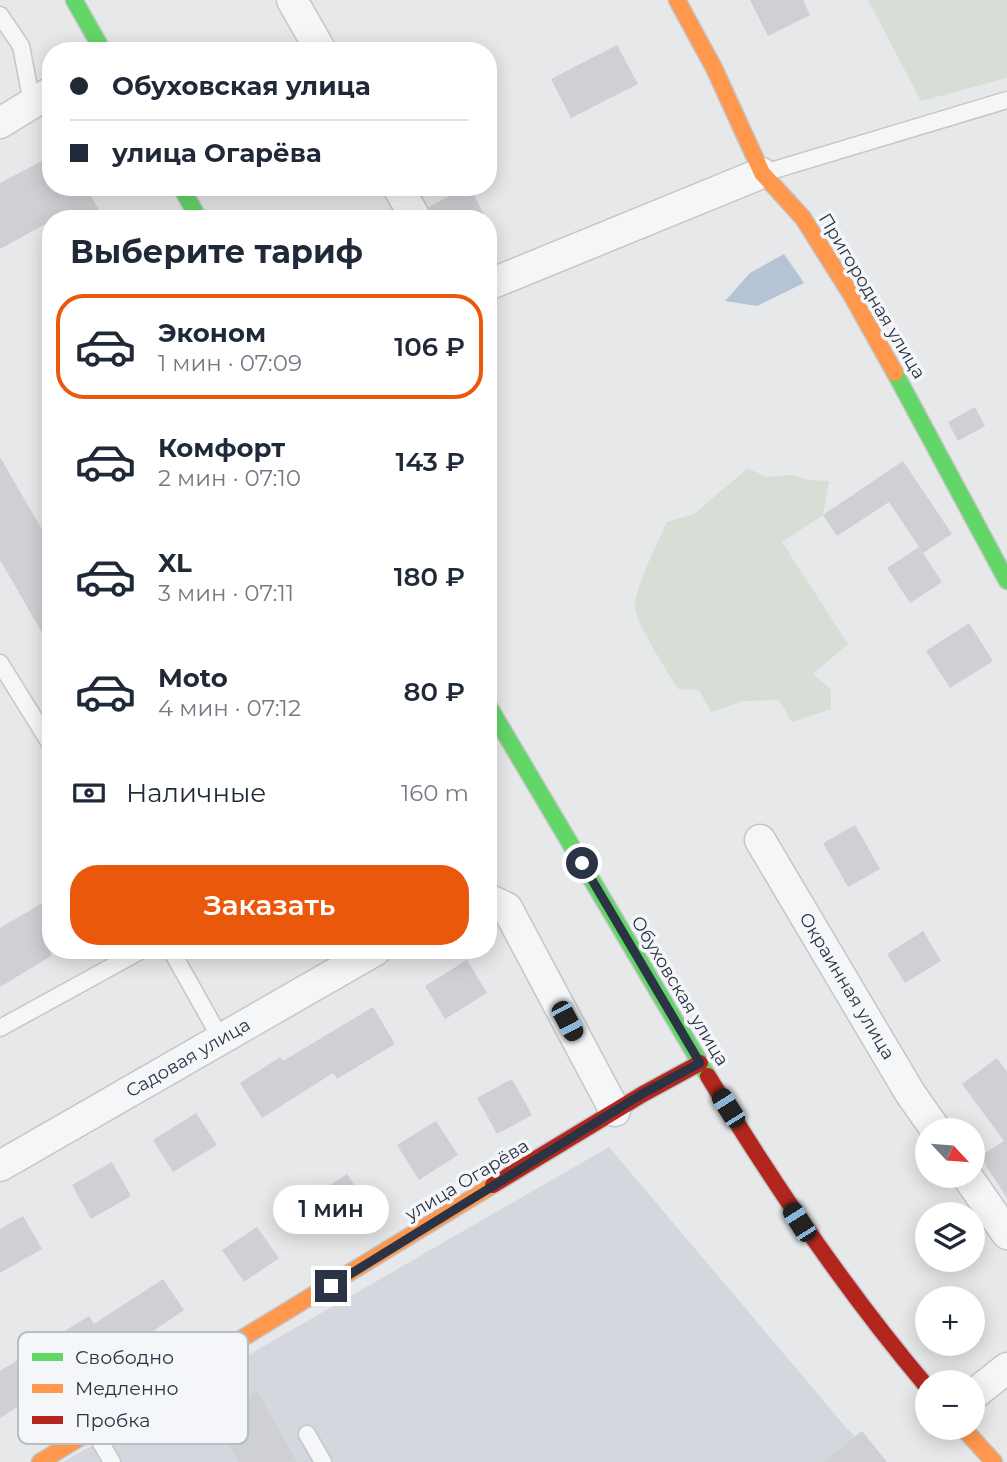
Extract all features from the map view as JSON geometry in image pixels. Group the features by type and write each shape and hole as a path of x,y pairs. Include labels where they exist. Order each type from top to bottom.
{"street":[{"path":"74,0 98,42"},
{"path":"292,0 316,42"},
{"name":"Пригородная улица","path":"677,0 719,80 762,173 803,218 852,296 939,451 1007,581"},
{"path":"0,123 41,98"},
{"path":"497,281 762,173"},
{"name":"Обуховская улица","path":"497,720 700,1063 799,1222 846,1289 915,1372"},
{"name":"Окраинная улица","path":"760,839 910,1093 928,1118"},
{"path":"497,903 507,908 615,1111"},
{"name":"Садовая улица","path":"0,1166 360,959"},
{"name":"улица Огарёва","path":"248,1336 615,1111 700,1063"},
{"path":"975,1188 1007,1234"},
{"path":"985,1385 1007,1368"},
{"path":"974,1440 994,1462"},
{"name":"улица Огарёва","path":"40,1462 71,1444"}],"lane":[{"path":"0,15 20,46 41,98"},
{"path":"762,173 1007,100"},
{"path":"0,663 42,731"},
{"path":"0,1028 126,959"},
{"path":"176,959 221,1039"},
{"path":"307,1434 323,1462"},
{"path":"102,1444 112,1462"}],"shaded area":[{"path":"868,0 1007,0 1007,78 921,101"},
{"path":"748,468 766,477 791,475 809,480 829,481 823,515 782,542 848,644 813,674 831,690 831,709 792,722 779,700 743,701 711,712 699,690 678,689 646,636 635,608 643,577 667,522 694,514"},
{"path":"609,1147 844,1425 879,1462 63,1462 94,1444 248,1444 248,1355"}],"water":[{"path":"784,254 804,283 757,306 725,301 750,273"}],"building":[{"path":"750,0 803,0 810,15 768,36"},
{"path":"617,45 638,84 571,118 551,79"},
{"path":"42,161 42,196 91,196 99,210 42,210 42,226 0,249 0,183"},
{"path":"449,196 474,196 482,210 430,210 429,207"},
{"path":"975,407 985,426 958,441 948,422"},
{"path":"0,457 42,529 42,632 0,560"},
{"path":"903,461 952,534 923,553 889,502 837,536 823,515"},
{"path":"919,547 942,582 910,603 887,568"},
{"path":"969,623 993,661 950,688 926,651"},
{"path":"855,825 880,869 848,887 823,843"},
{"path":"42,903 42,959 46,959 0,987 0,928"},
{"path":"923,931 941,961 905,983 887,954"},
{"path":"467,960 487,993 445,1019 425,986"},
{"path":"373,1007 395,1044 337,1079 333,1073 262,1118 240,1083 280,1057 283,1061"},
{"path":"997,1058 1007,1072 1007,1198 985,1164 985,1153 1004,1141 962,1084"},
{"path":"512,1079 532,1115 497,1134 477,1098"},
{"path":"196,1113 217,1145 173,1172 153,1140"},
{"path":"436,1121 458,1155 419,1180 397,1145"},
{"path":"112,1162 131,1196 91,1219 72,1185"},
{"path":"347,1174 369,1207 332,1231 310,1198"},
{"path":"23,1216 42,1249 0,1273 0,1229"},
{"path":"257,1227 279,1258 244,1282 222,1250"},
{"path":"163,1279 184,1310 152,1332 63,1332 89,1316 94,1324"},
{"path":"18,1360 18,1406 0,1418 0,1371"},
{"path":"257,1391 297,1462 239,1462 229,1444 248,1444 248,1396"},
{"path":"862,1431 887,1462 824,1462"}],"traffic: fast":[{"path":"74,0 98,42"},
{"path":"186,196 194,210"},
{"path":"895,373 1007,581"},
{"path":"497,720 708,1076"}],"traffic: slow":[{"path":"677,0 714,68 762,173 803,218 852,296 895,373"},
{"path":"248,1335 493,1185"},
{"path":"974,1440 994,1462"},
{"path":"40,1462 69,1444"}],"traffic: jam":[{"path":"493,1185 643,1094 700,1063"},
{"path":"708,1076 812,1236 915,1372"}],"route":[{"path":"331,1286 642,1094 700,1063 582,863"}]}
